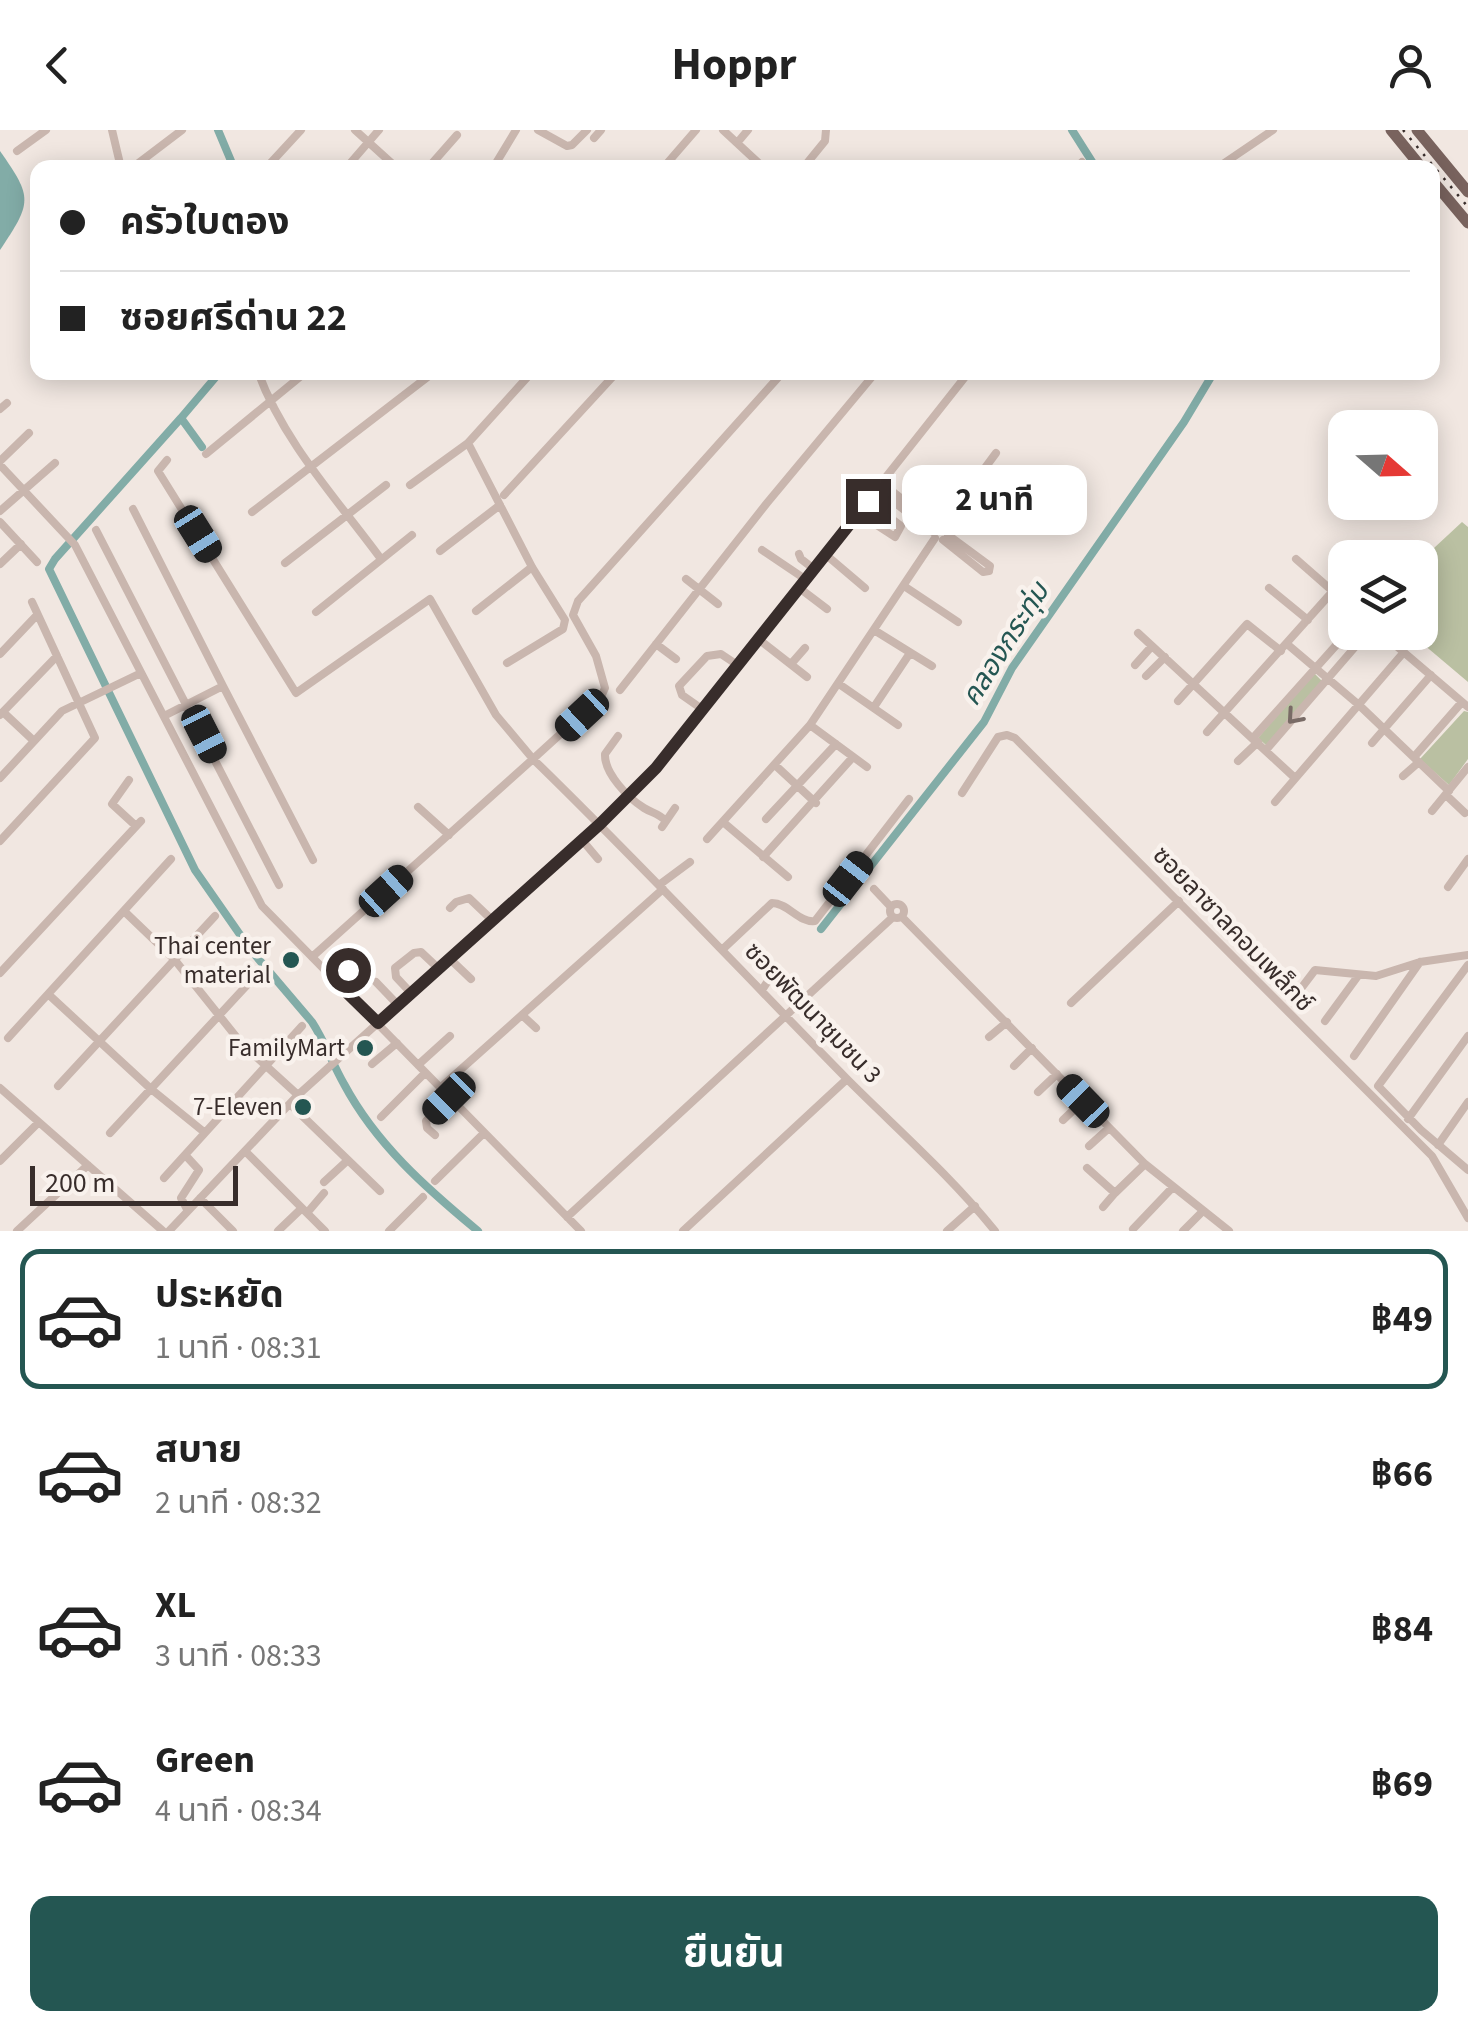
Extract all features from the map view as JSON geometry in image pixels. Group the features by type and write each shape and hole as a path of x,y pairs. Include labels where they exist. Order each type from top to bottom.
{"main road":[{"path":"1391,130 1415,160"},
{"path":"1418,130 1468,192"},
{"path":"1440,190 1468,223"}],"street":[{"path":"17,151 46,130"},
{"path":"112,130 119,160"},
{"path":"143,160 182,130"},
{"path":"274,160 302,130"},
{"path":"355,130 387,160"},
{"path":"353,160 379,130"},
{"path":"499,160 516,130"},
{"path":"538,130 567,146 587,130"},
{"path":"594,138 602,130"},
{"path":"674,160 696,130"},
{"path":"723,130 755,160"},
{"path":"737,143 748,130"},
{"path":"809,160 825,141 826,130"},
{"path":"1229,160 1273,130"},
{"path":"435,160 457,135"},
{"path":"261,380 269,403 310,466 381,559"},
{"path":"206,454 296,380"},
{"path":"252,512 423,380"},
{"path":"410,485 468,443 525,380"},
{"path":"504,494 610,380"},
{"path":"312,957 601,697 605,688 596,656 573,616 578,601 776,380"},
{"path":"620,690 869,380"},
{"path":"0,1088 161,1230 188,1211 298,1095 600,824 656,768 964,380"},
{"path":"29,433 0,463 75,545 258,900 581,1231"},
{"path":"468,443 565,625 507,663"},
{"path":"707,839 810,725 996,453"},
{"name":"ซอยพัฒนาชุมชน 3","path":"167,460 158,470 296,694 430,599 496,716 533,759 724,948 995,1231"},
{"path":"0,511 54,463"},
{"path":"285,564 386,485"},
{"path":"880,486 984,572 989,571 990,566 939,533"},
{"path":"970,487 1024,530"},
{"path":"1008,517 1030,490"},
{"path":"858,513 892,538 902,529 868,501"},
{"path":"440,551 500,505"},
{"path":"133,509 314,860"},
{"path":"0,522 37,562"},
{"path":"96,530 279,884"},
{"path":"316,612 412,535"},
{"path":"0,564 20,544"},
{"path":"762,550 826,609"},
{"path":"799,554 814,568"},
{"path":"825,554 866,588"},
{"path":"1296,559 1328,587"},
{"path":"476,610 532,568"},
{"path":"686,579 718,604"},
{"path":"904,586 958,622"},
{"path":"1270,588 1308,620"},
{"path":"1206,732 1328,597"},
{"path":"0,840 95,740 32,602"},
{"path":"0,654 38,616"},
{"path":"1178,701 1247,624 1315,669 1359,705 1466,814"},
{"path":"874,630 932,666"},
{"path":"1138,632 1295,778"},
{"path":"757,638 807,677"},
{"path":"656,644 676,659"},
{"path":"1135,665 1152,646"},
{"path":"790,664 805,648"},
{"path":"1238,761 1332,650"},
{"path":"1266,750 1353,650"},
{"path":"1402,650 1465,705 1402,776"},
{"path":"1275,802 1404,652"},
{"path":"874,707 910,653"},
{"path":"702,709 682,696 680,686 706,656 721,654 736,664"},
{"path":"34,741 1,713 56,656"},
{"path":"1146,676 1164,657"},
{"path":"0,778 62,711 141,673"},
{"path":"1372,743 1431,675"},
{"path":"838,684 898,724"},
{"path":"164,716 223,686"},
{"path":"810,725 867,767"},
{"name":"ซอยลาซาลคอมเพล็กซ์","path":"962,792 998,737 1007,734 1015,738 1432,1156 1468,1218"},
{"path":"618,736 604,762 644,808 658,812 664,824 675,808"},
{"path":"766,818 836,744"},
{"path":"763,856 854,757"},
{"path":"775,765 814,802"},
{"path":"1432,811 1468,766"},
{"path":"0,973 138,824 112,804 129,780"},
{"path":"724,948 775,902 805,920 814,920 910,799"},
{"path":"418,807 448,835"},
{"path":"723,822 788,877"},
{"path":"582,840 598,859"},
{"path":"8,1038 171,859"},
{"path":"440,1088 690,862"},
{"path":"1448,888 1467,863"},
{"path":"567,1217 897,917 902,906 891,906 874,888"},
{"path":"450,908 469,898 492,920"},
{"path":"1071,1003 1179,901"},
{"path":"125,912 174,960 216,1016 298,1095"},
{"path":"58,1086 215,916"},
{"path":"897,917 1145,1164 1228,1231"},
{"path":"411,993 396,977 395,968 420,952 438,968"},
{"path":"1296,995 1315,970 1384,975 1420,962 1468,955"},
{"path":"450,958 471,979"},
{"path":"333,979 359,962"},
{"path":"1354,1056 1420,962"},
{"path":"1468,965 1378,1086 1468,1170"},
{"path":"110,1133 261,970"},
{"path":"762,990 775,970"},
{"path":"1326,1021 1358,976"},
{"path":"376,982 398,1005"},
{"path":"48,994 204,1132"},
{"path":"522,1015 536,1028"},
{"path":"989,1037 1006,1022"},
{"path":"164,1178 302,1026"},
{"path":"418,1065 450,1036"},
{"path":"1408,1118 1468,1036"},
{"path":"372,1064 397,1043"},
{"path":"1014,1066 1032,1048"},
{"path":"381,1116 425,1072"},
{"path":"1038,1092 1056,1074"},
{"path":"683,1231 848,1079"},
{"path":"435,1135 426,1121 449,1098"},
{"path":"1064,1120 1083,1101"},
{"path":"1438,1145 1468,1102"},
{"path":"290,1104 380,1190"},
{"path":"0,1162 38,1123"},
{"path":"1090,1146 1109,1128"},
{"path":"435,1181 484,1133"},
{"path":"245,1151 325,1231"},
{"path":"188,1158 199,1170 181,1198 188,1211"},
{"path":"324,1182 348,1160"},
{"path":"1103,1207 1145,1164"},
{"path":"18,1231 88,1165"},
{"path":"1087,1168 1114,1193"},
{"path":"1133,1229 1173,1187"},
{"path":"278,1230 324,1193"},
{"path":"389,1231 423,1197"},
{"path":"200,1198 222,1227 233,1231"},
{"path":"947,1231 974,1206"},
{"path":"1183,1231 1203,1211"}],"green space":[{"path":"1462,522 1468,527 1468,682 1430,650 1438,650 1438,544"},
{"path":"1314,673 1322,681 1266,745 1258,738"},
{"path":"1464,711 1468,712 1468,759 1449,785 1420,759"}],"water":[{"path":"0,151 23,190 24,200 18,221 0,250"}],"waterway":[{"path":"218,130 231,160"},
{"name":"คลองกระทุ่ม","path":"1072,130 1091,160"},
{"path":"202,447 181,418 213,380"},
{"name":"คลองกระทุ่ม","path":"821,929 984,722 1012,668 1209,380"},
{"path":"181,418 49,569 195,870 250,949 312,1022 371,1126 421,1181 478,1231"}],"railway":[{"path":"1403,130 1428,160"},
{"path":"1440,174 1468,207"}],"place":[{"name":"Thai center material","path":"291,960"},
{"name":"FamilyMart","path":"365,1048"},
{"name":"7-Eleven","path":"303,1107"}],"route":[{"path":"348,970 333,979 378,1023 600,824 656,768 868,501"}]}
